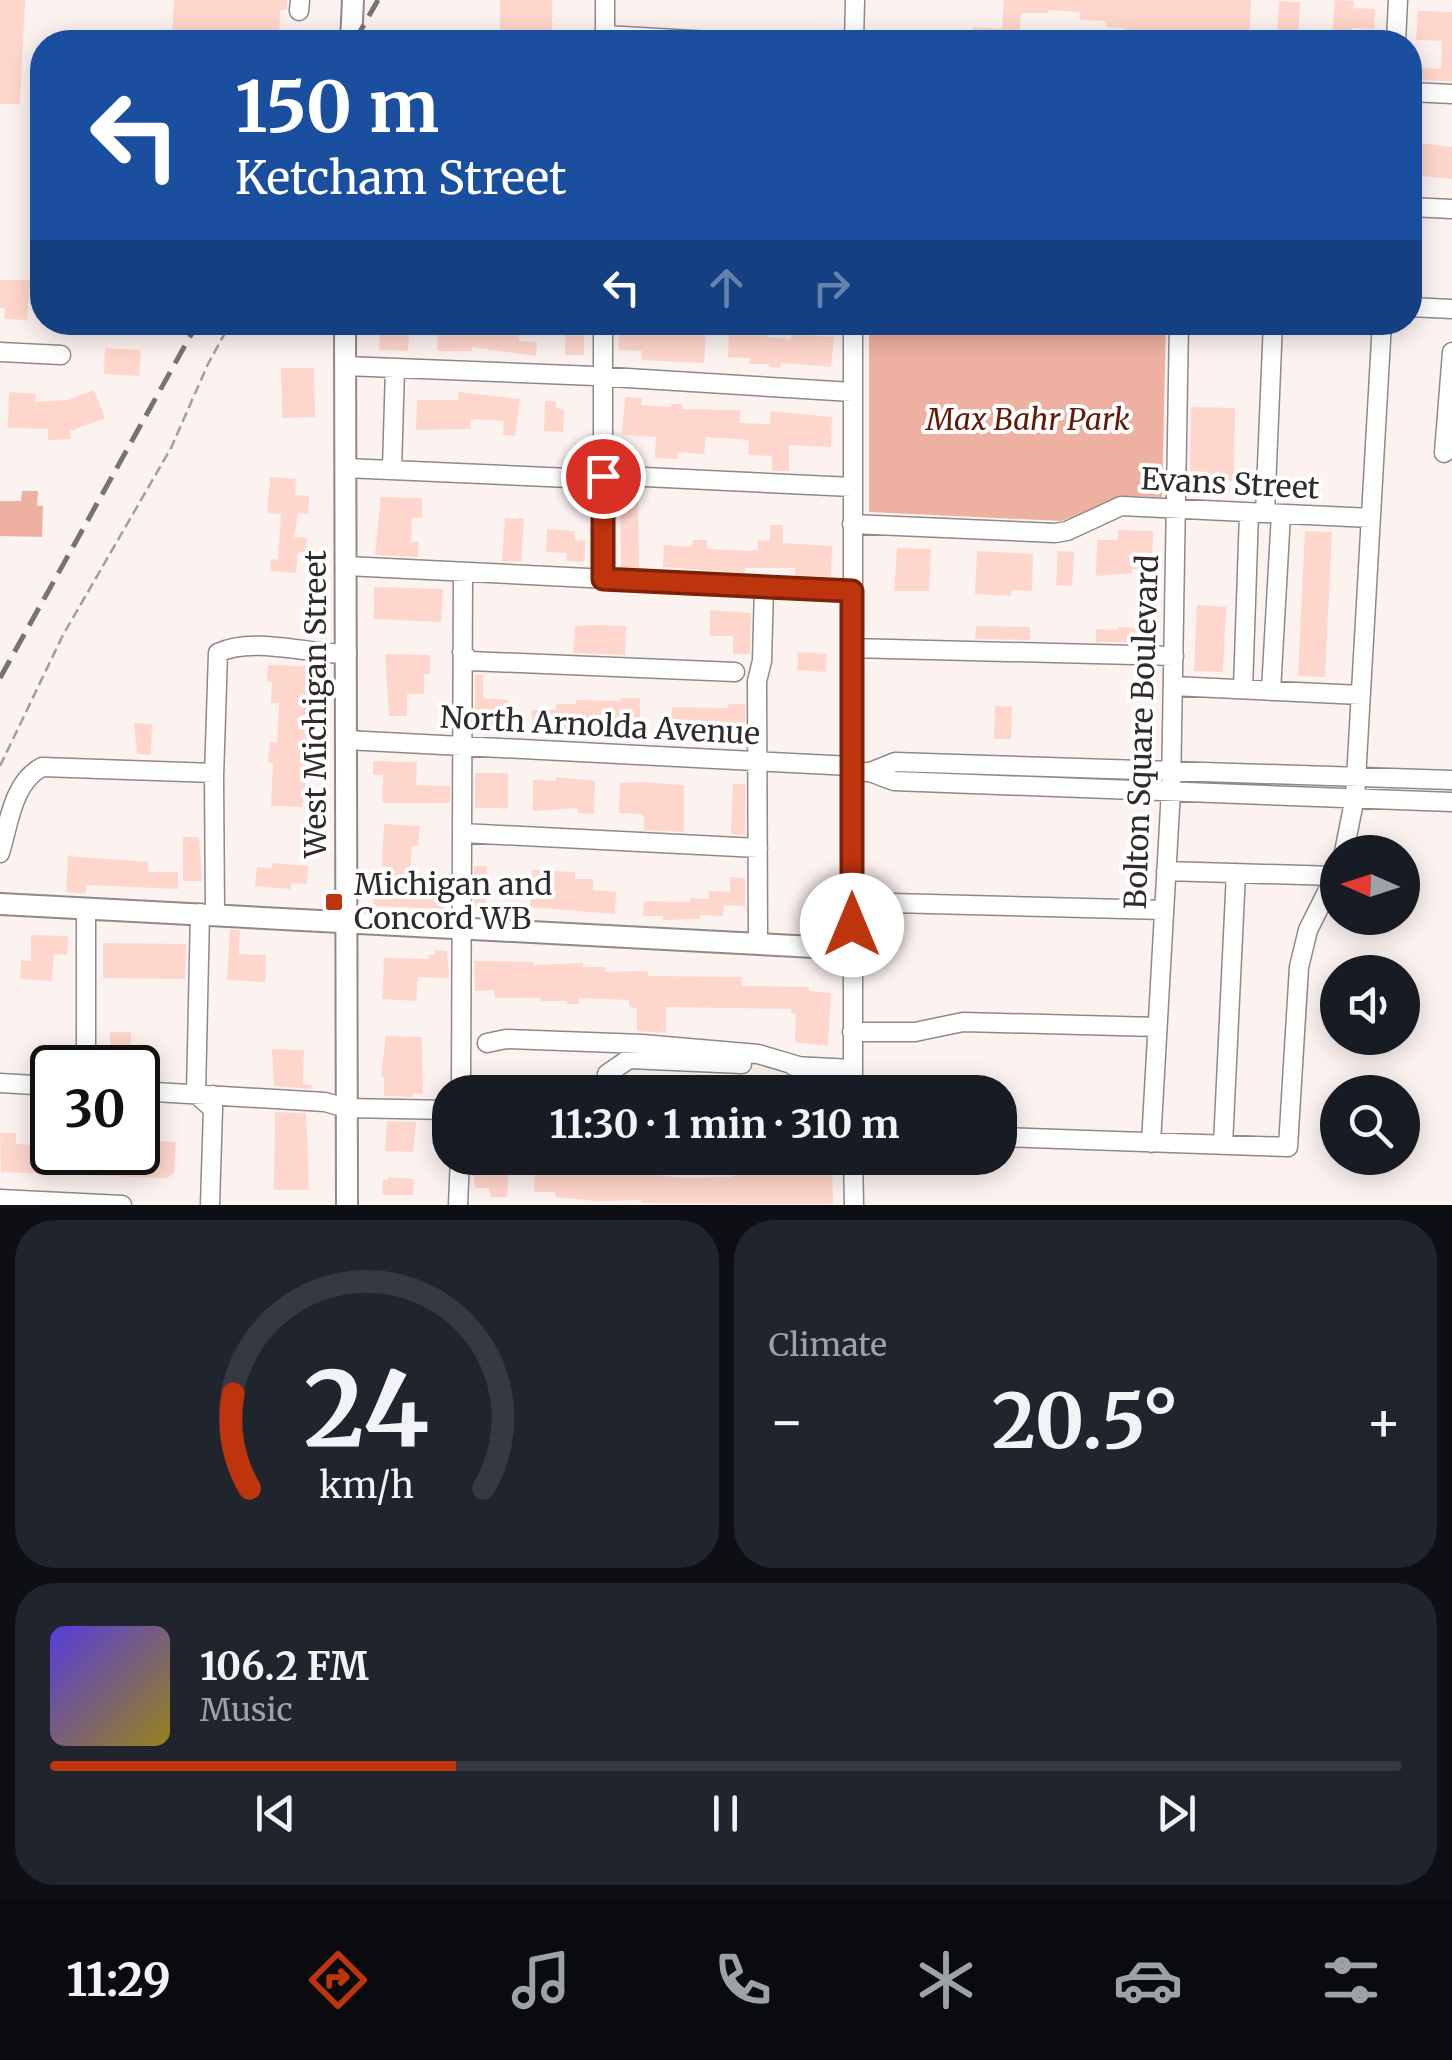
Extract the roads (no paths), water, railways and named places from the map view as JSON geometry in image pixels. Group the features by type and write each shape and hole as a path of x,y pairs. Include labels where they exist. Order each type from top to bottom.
{"main road":[{"path":"352,30 354,0"},
{"name":"West Michigan Street","path":"346,335 346,1205"},
{"path":"0,904 852,949"}],"street":[{"path":"605,0 605,30"},
{"path":"854,0 854,30"},
{"path":"1397,30 1398,0"},
{"path":"1422,93 1452,94"},
{"path":"1422,208 1452,209"},
{"path":"1422,308 1452,310"},
{"path":"603,335 603,579"},
{"path":"853,335 853,1075"},
{"name":"Bolton Square Boulevard","path":"1151,1143 1171,790 1179,335"},
{"path":"1271,691 1265,513 1272,335"},
{"path":"1347,835 1355,797 1381,335"},
{"path":"0,352 61,356"},
{"path":"1444,453 1452,352"},
{"path":"345,366 603,376 852,392"},
{"path":"392,469 395,368"},
{"path":"345,468 852,487"},
{"name":"Evans Street","path":"852,524 1054,532 1067,531 1121,506 1371,518"},
{"path":"1243,689 1265,513"},
{"path":"346,566 852,591"},
{"path":"461,1075 462,572"},
{"path":"758,944 757,681 762,661 764,586"},
{"path":"210,1205 208,914 218,653 249,645 347,654"},
{"path":"851,648 1174,656"},
{"path":"462,652 470,661 734,672 757,681"},
{"path":"734,672 762,661"},
{"path":"1173,686 1361,695"},
{"name":"North Arnolda Avenue","path":"346,740 758,762 870,772"},
{"path":"870,772 895,762 1452,780"},
{"path":"0,852 19,791 29,775 52,766 214,773"},
{"path":"870,772 894,781 1452,802"},
{"path":"462,833 758,848"},
{"path":"1166,871 1320,873"},
{"path":"1224,1145 1236,873"},
{"path":"852,902 1164,910"},
{"path":"1017,1138 1288,1147 1299,966 1308,930 1320,906"},
{"path":"86,908 86,1045"},
{"path":"852,1032 916,1032 964,1022 1158,1027"},
{"path":"462,1024 472,1037 487,1043"},
{"path":"464,1075 472,1053 487,1043 506,1039 642,1044 758,1054 802,1066"},
{"path":"607,1074 630,1060 853,1069"},
{"path":"0,1083 30,1085"},
{"path":"160,1094 207,1099 325,1102 346,1108 432,1110"},
{"path":"458,1205 459,1175"},
{"path":"853,1175 854,1205"},
{"path":"0,1199 122,1205"}],"railway":[{"path":"361,30 378,0"},
{"path":"0,678 191,335"}],"place":[{"name":"Michigan and Concord WB","path":"334,902"}],"park label":[{"name":"Max Bahr Park","path":"1028,420"}]}
